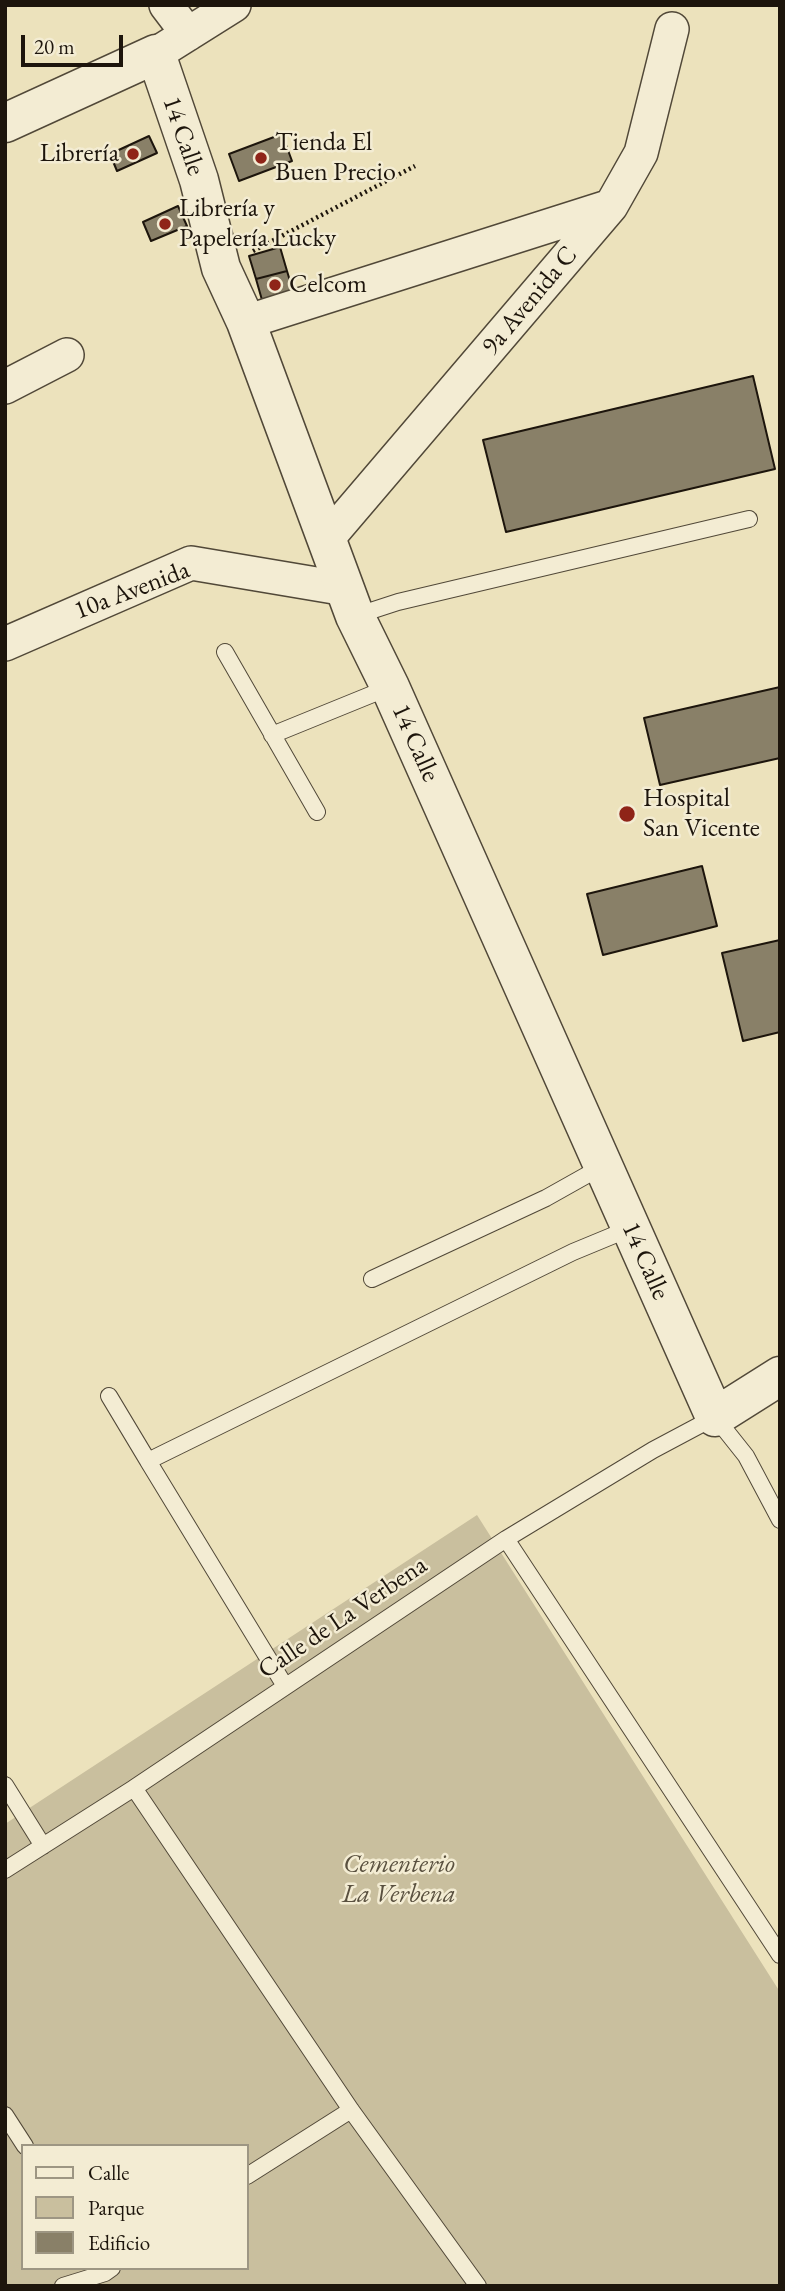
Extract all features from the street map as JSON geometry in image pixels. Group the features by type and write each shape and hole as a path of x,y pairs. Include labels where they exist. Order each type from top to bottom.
{"street":[{"path":"166,5 188,34"},
{"path":"5,123 156,54 234,5"},
{"name":"9a Avenida C","path":"327,539 611,206 641,152 672,29"},
{"name":"14 Calle","path":"156,54 199,180 221,268 246,322 351,603 715,1417"},
{"path":"246,322 611,206"},
{"path":"5,387 67,355"},
{"name":"10a Avenida","path":"7,640 191,563 351,603"},
{"path":"715,1417 780,1377"}],"lane":[{"path":"351,603 398,603 749,519"},
{"path":"225,652 317,812"},
{"path":"272,735 390,687"},
{"path":"372,1279 546,1198 603,1166"},
{"path":"148,1461 573,1252 631,1228"},
{"path":"109,1396 285,1686"},
{"path":"715,1417 746,1456 780,1520"},
{"name":"Calle de La Verbena","path":"5,1870 134,1788 506,1539 653,1450 715,1417"},
{"path":"506,1539 780,1955"},
{"path":"5,1785 43,1846"},
{"path":"134,1788 351,2110 478,2286"},
{"path":"248,2175 351,2110"},
{"path":"5,2115 24,2144"},
{"path":"63,2286 106,2270"}],"path":[{"path":"221,268 415,166"}],"green space":[{"name":"Cementerio La Verbena","path":"477,1515 780,1992 780,2286 5,2286 5,1824"}],"building":[{"name":"Tienda El Buen Precio","path":"282,134 292,161 239,181 229,154"},
{"name":"Librería","path":"149,136 157,153 117,171 110,154"},
{"name":"Librería y Papelería Lucky","path":"178,206 187,226 151,241 143,222"},
{"path":"280,247 287,271 256,279 249,256"},
{"name":"Celcom","path":"287,271 293,291 262,300 256,279"},
{"path":"753,376 775,469 506,532 483,440"},
{"path":"780,687 780,758 660,785 644,718"},
{"path":"702,866 717,926 603,955 587,894"},
{"path":"780,940 780,1032 743,1041 722,953"}],"place":[{"name":"Librería","path":"133,154"},
{"name":"Tienda El Buen Precio","path":"261,158"},
{"name":"Librería y Papelería Lucky","path":"165,224"},
{"name":"Celcom","path":"275,285"},
{"name":"Hospital San Vicente","path":"627,814"}]}
